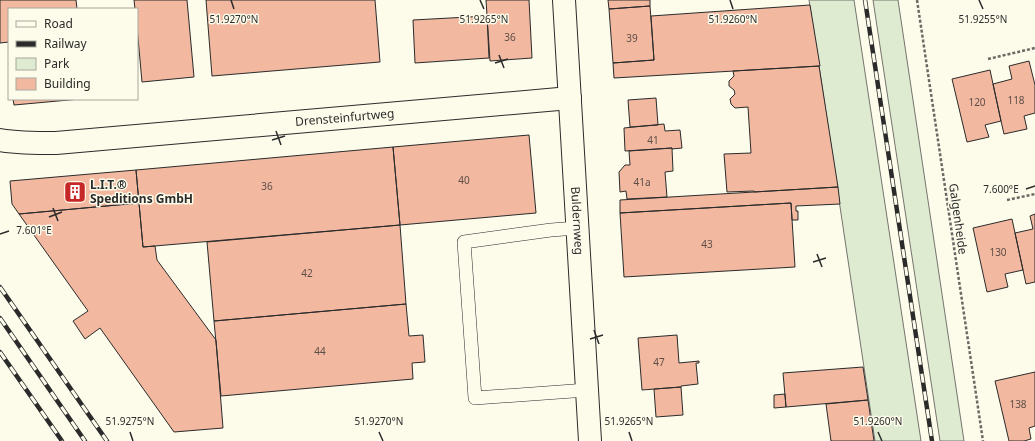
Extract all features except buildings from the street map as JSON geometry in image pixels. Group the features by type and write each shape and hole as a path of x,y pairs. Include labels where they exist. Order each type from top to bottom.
{"street":[{"name":"Buldernweg","path":"564,0 590,441"},
{"name":"Drensteinfurtweg","path":"0,140 14,142 56,143 570,98"}],"lane":[{"path":"577,228 551,230 464,242 475,398 587,390"}],"path":[{"name":"Galgenheide","path":"917,0 982,441"},
{"path":"988,59 1035,48"},
{"path":"1007,200 1035,194"}],"green space":[{"path":"809,0 854,0 921,441 875,441"},
{"path":"873,0 898,0 964,441 940,441"}],"railway":[{"path":"865,0 932,441"},
{"path":"0,287 107,441"},
{"path":"0,318 85,441"},
{"path":"0,352 62,441"}],"place":[{"name":"L.I.T.® Speditions GmbH","path":"75,192"}]}
